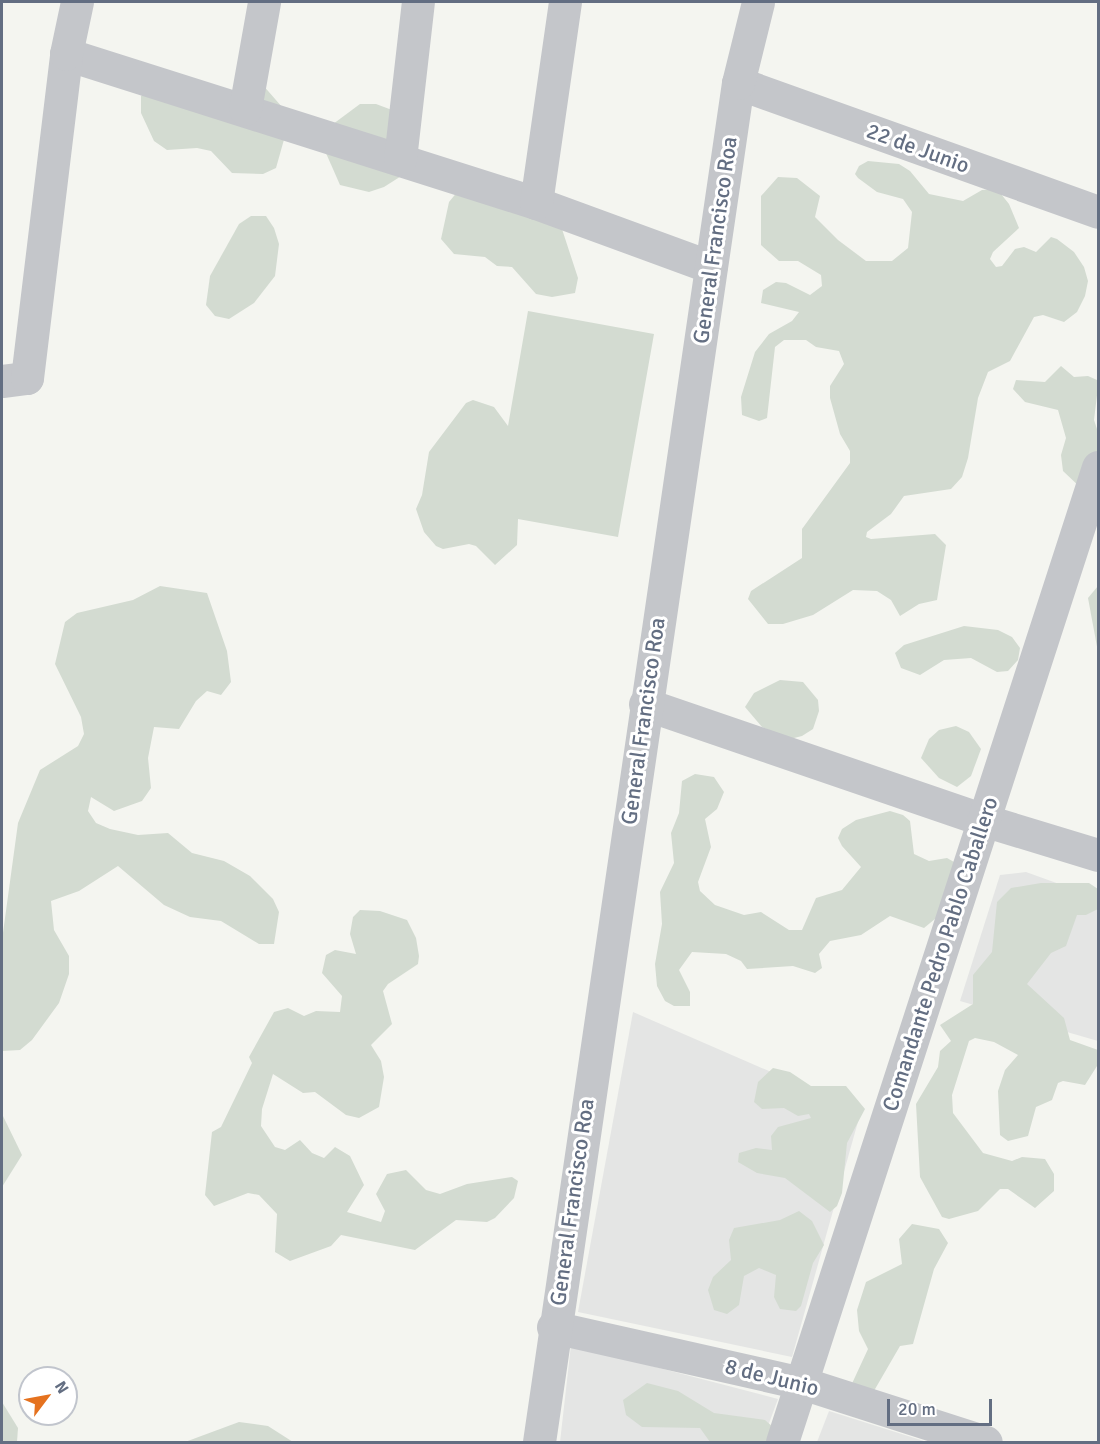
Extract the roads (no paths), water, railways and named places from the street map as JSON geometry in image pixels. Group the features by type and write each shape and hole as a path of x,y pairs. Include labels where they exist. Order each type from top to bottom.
{"street":[{"path":"14,380 66,54 77,2"},
{"path":"245,109 264,2"},
{"path":"400,159 418,2"},
{"path":"536,203 564,2"},
{"name":"General Francisco Roa","path":"538,1443 553,1327 738,83 758,2"},
{"path":"66,54 536,203 711,267"},
{"name":"22 de Junio","path":"738,83 1098,212"},
{"name":"Comandante Pedro Pablo Caballero","path":"782,1443 1098,467"},
{"path":"645,704 983,820 1098,855"},
{"name":"8 de Junio","path":"553,1327 802,1383 986,1443"}]}
